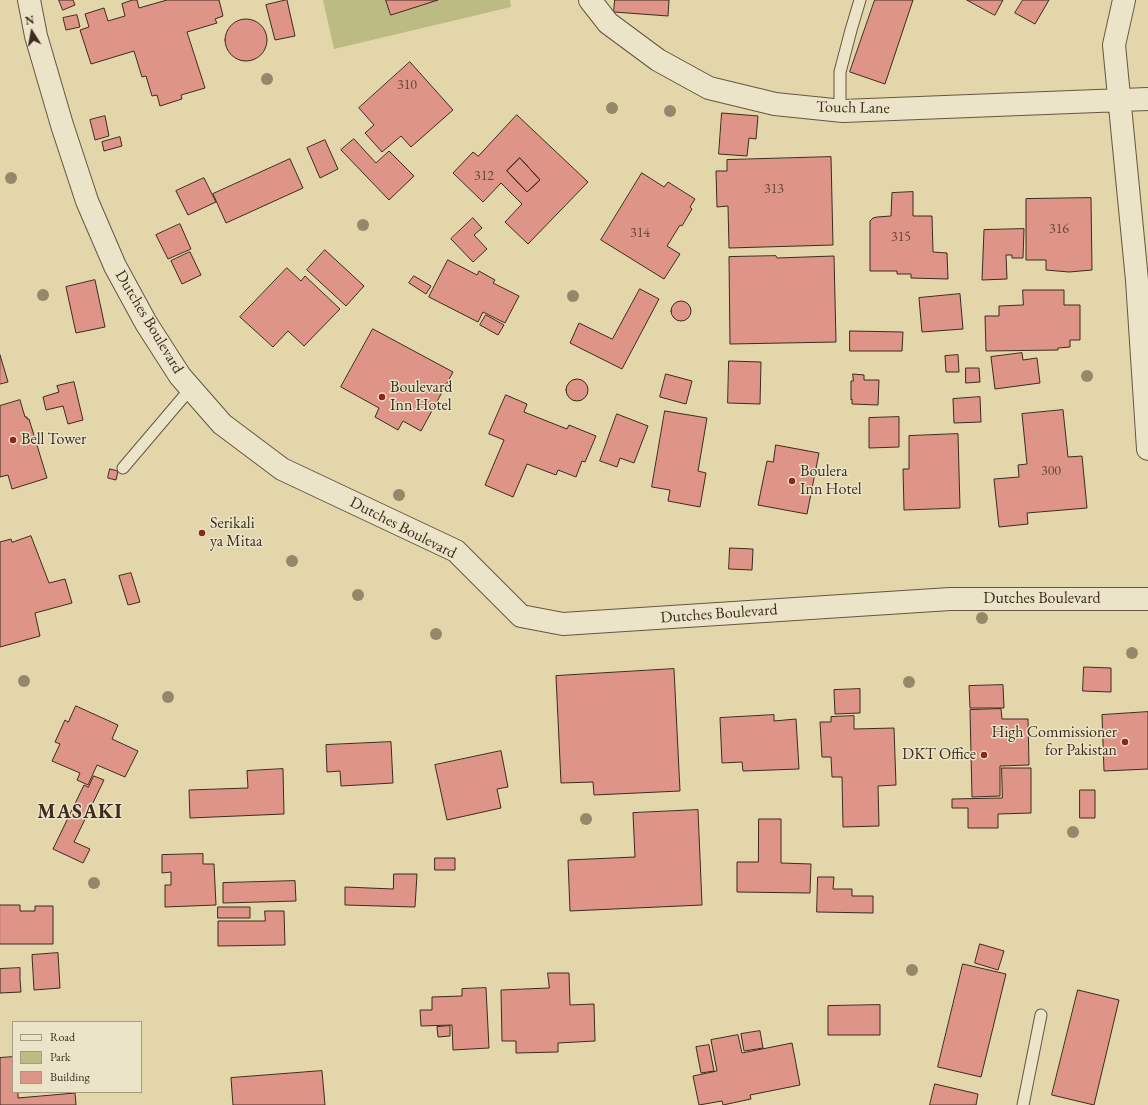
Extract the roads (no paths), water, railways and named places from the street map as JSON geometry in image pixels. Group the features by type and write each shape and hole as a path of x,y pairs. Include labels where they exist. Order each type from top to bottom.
{"street":[{"name":"Dutches Boulevard","path":"29,0 36,36 62,125 87,200 112,259 146,323 180,376 222,424 282,469 456,551 521,616 563,624 950,598 1148,599"},
{"name":"Touch Lane","path":"590,0 608,23 658,60 709,88 775,104 840,111 1148,99"},
{"path":"1124,0 1114,45 1137,280 1148,449"}],"lane":[{"path":"840,111 840,72 860,0"},
{"path":"123,468 191,388"},
{"path":"1023,1105 1041,1015"}],"place":[{"name":"Boulevard Inn Hotel","path":"382,397"},
{"name":"Bell Tower","path":"13,440"},
{"name":"Boulera Inn Hotel","path":"792,481"},
{"name":"Serikali ya Mitaa","path":"202,533"},
{"name":"High Commissioner for Pakistan","path":"1125,742"},
{"name":"DKT Office","path":"984,755"}],"district":[{"name":"MASAKI","path":"80,813"}]}
